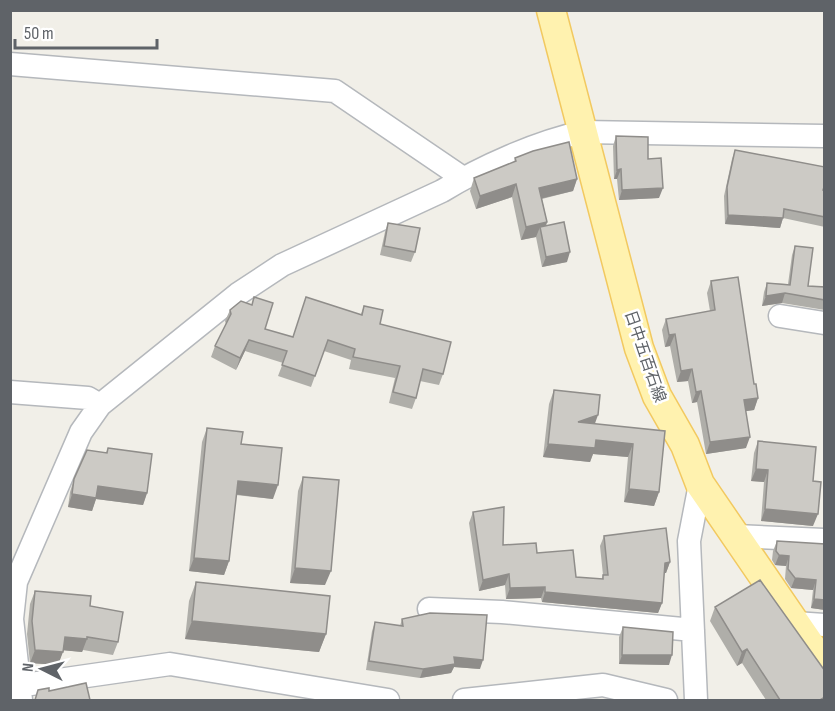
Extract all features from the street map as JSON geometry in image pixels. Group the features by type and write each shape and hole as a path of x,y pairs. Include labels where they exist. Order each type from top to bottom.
{"main road":[{"name":"日中五百石線","path":"551,10 639,348 657,396 685,445 700,484 825,665"}],"street":[{"path":"10,64 335,91 463,178"},
{"path":"388,700 170,664 17,692 12,619 16,582 81,432 100,405 238,294 282,265 442,191 463,178 561,137 583,132 825,136"},
{"path":"780,316 825,323"},
{"path":"10,392 88,398 100,405"},
{"path":"696,700 688,541 700,484"},
{"path":"736,536 825,540"},
{"path":"429,609 502,612 693,630"},
{"path":"795,623 825,625"},
{"path":"464,700 603,685 666,700"}],"building":[{"path":"616,136 648,137 648,159 661,158 663,188 622,190 621,169 617,170"},
{"path":"569,142 577,179 539,188 547,222 526,227 516,184 480,196 474,178 516,161 515,158 533,151"},
{"path":"735,150 825,167 823,190 825,191 825,217 784,209 783,218 728,215 727,187"},
{"path":"564,222 570,252 546,257 540,227"},
{"path":"388,223 420,228 415,252 384,246"},
{"path":"795,246 813,248 808,286 825,287 825,300 785,293 766,296 767,283 790,285"},
{"path":"738,277 758,398 744,400 750,437 710,442 701,391 696,392 692,369 681,371 675,334 669,335 666,319 715,310 711,281"},
{"path":"254,297 273,303 265,329 293,337 306,297 362,315 364,306 383,310 380,324 451,342 443,374 423,369 416,398 393,392 400,366 353,357 355,349 328,340 315,376 282,365 287,351 249,340 240,358 215,346 231,314 230,310 241,301 252,305"},
{"path":"554,390 600,395 598,415 578,422 665,431 659,492 629,489 633,444 596,440 595,448 548,444"},
{"path":"207,428 243,432 241,444 282,448 278,485 238,481 229,561 194,558"},
{"path":"758,441 816,447 813,481 821,482 818,514 765,509 768,470 756,469"},
{"path":"108,448 152,454 147,493 98,486 96,498 72,494 74,479 87,450 107,453"},
{"path":"303,477 339,480 331,571 295,568"},
{"path":"504,507 503,545 536,543 537,553 573,550 576,577 603,579 603,575 608,575 604,536 666,528 670,562 665,563 662,603 545,592 545,587 510,588 509,574 483,580 473,512"},
{"path":"777,541 825,544 825,600 814,599 816,580 795,578 788,569 789,556 779,555 776,551"},
{"path":"760,580 825,671 825,697 820,700 780,700 747,649 742,652 715,607"},
{"path":"196,582 330,596 326,634 192,621"},
{"path":"35,591 91,596 90,606 123,612 118,642 87,637 87,639 65,637 63,652 35,650 32,621"},
{"path":"430,613 487,615 483,660 454,657 455,664 423,669 369,661 375,622 403,626 402,619"},
{"path":"623,627 673,632 672,655 622,655"},
{"path":"86,683 90,700 35,700 38,690 49,688 49,691"}]}
